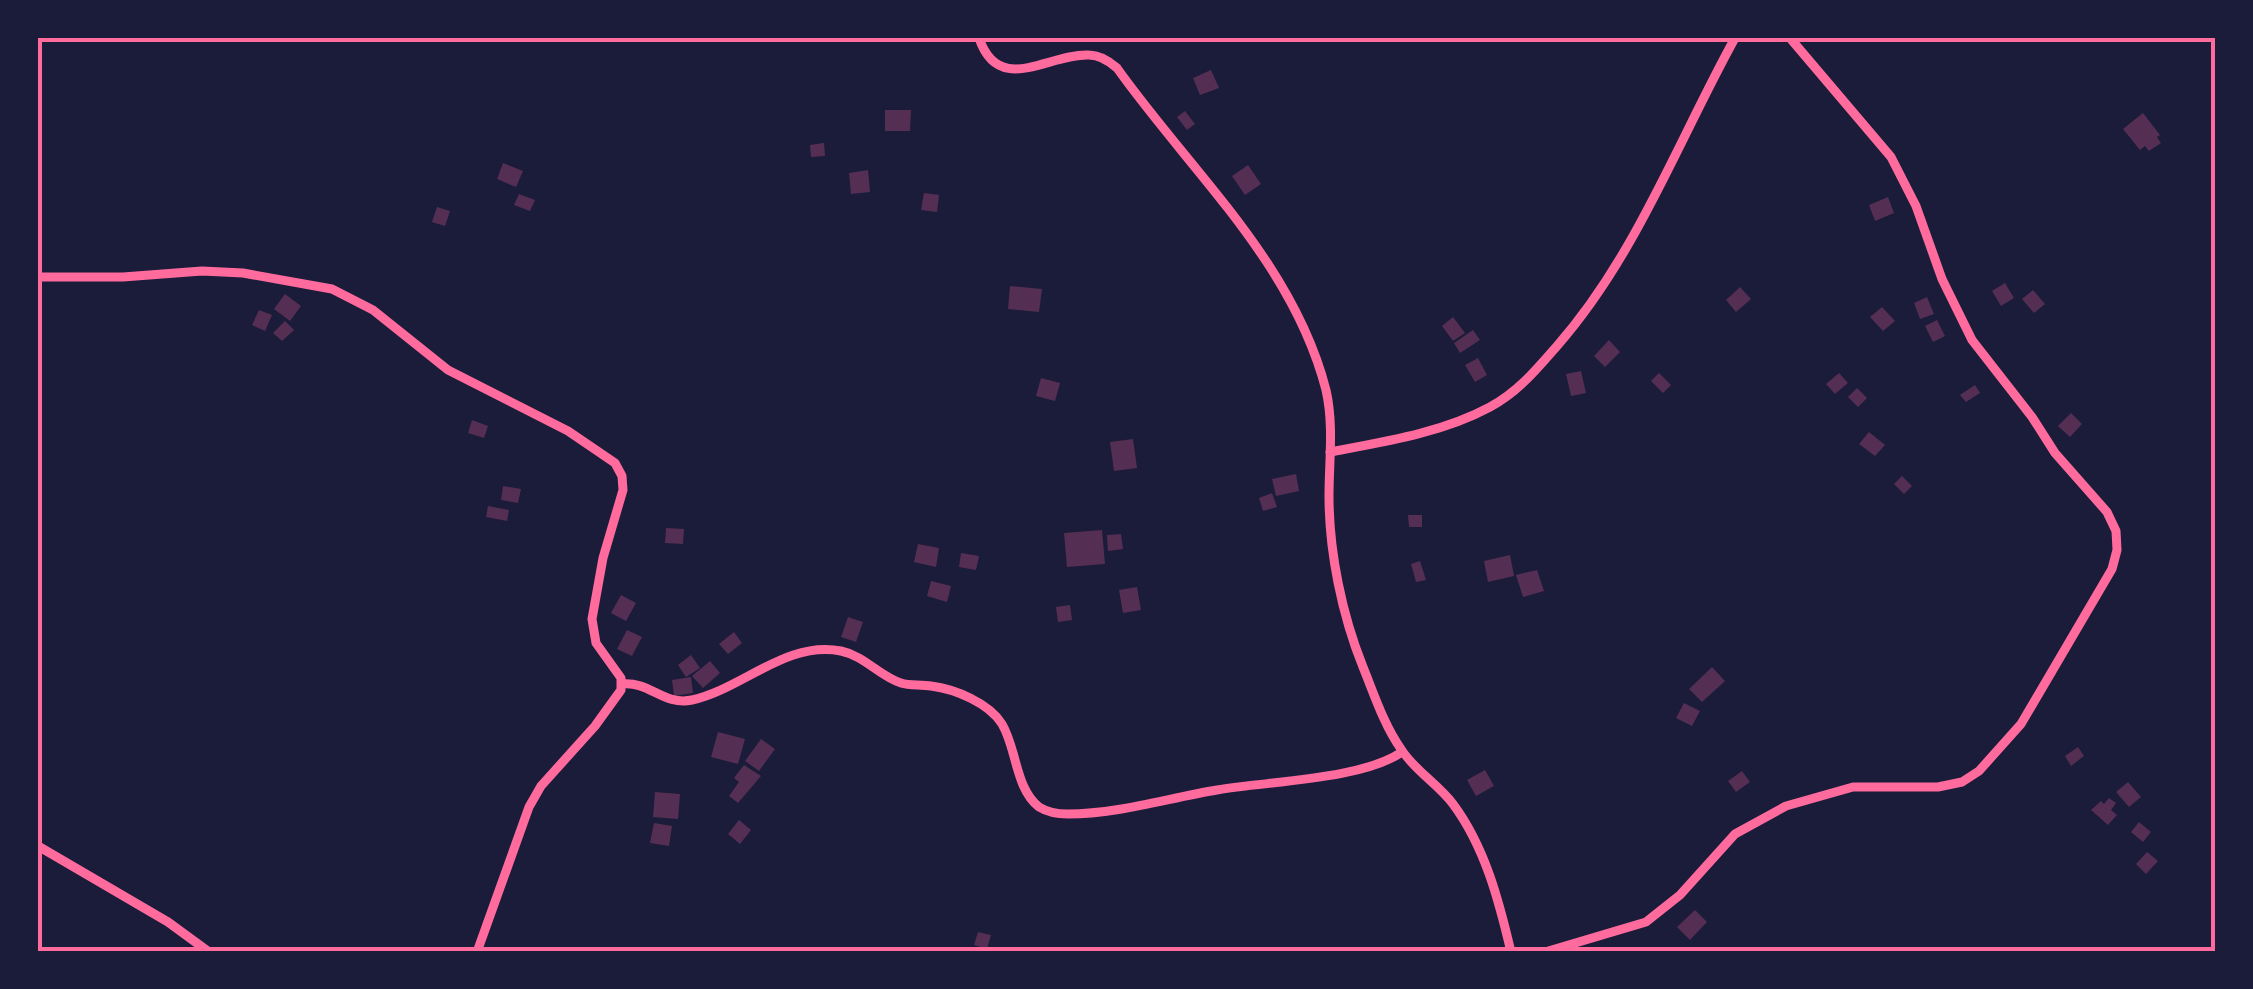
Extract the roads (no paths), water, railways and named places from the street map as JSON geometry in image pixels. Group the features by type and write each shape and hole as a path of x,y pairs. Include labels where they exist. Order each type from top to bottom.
{"street":[{"path":"979,38 985,54 996,64 1010,68 1032,68 1089,55 1118,68 1282,283 1312,345 1324,383 1331,431 1332,535 1355,646 1402,752 1437,785 1468,829 1496,894 1511,952"},
{"path":"1330,452 1473,416 1512,394 1536,371 1614,271 1735,38"},
{"path":"1545,952 1646,922 1680,895 1735,834 1786,806 1853,787 1938,787 1962,782 1979,771 2021,724 2112,569 2117,550 2116,530 2107,512 2056,454 1972,340 1942,280 1916,206 1891,156 1790,38"},
{"path":"38,278 244,273 332,289 373,310 448,370 605,454 620,468 623,490 592,619 596,643 618,672 622,684"},
{"path":"622,684 639,683 666,700 683,702 704,697 791,656 844,651 898,682 942,688 987,707 1000,720 1011,741 1032,800 1046,811 1062,814 1111,810 1200,792 1368,767 1402,752"},
{"path":"476,952 529,807 556,767 596,726 622,684"},
{"path":"38,846 168,922 209,952"}]}
